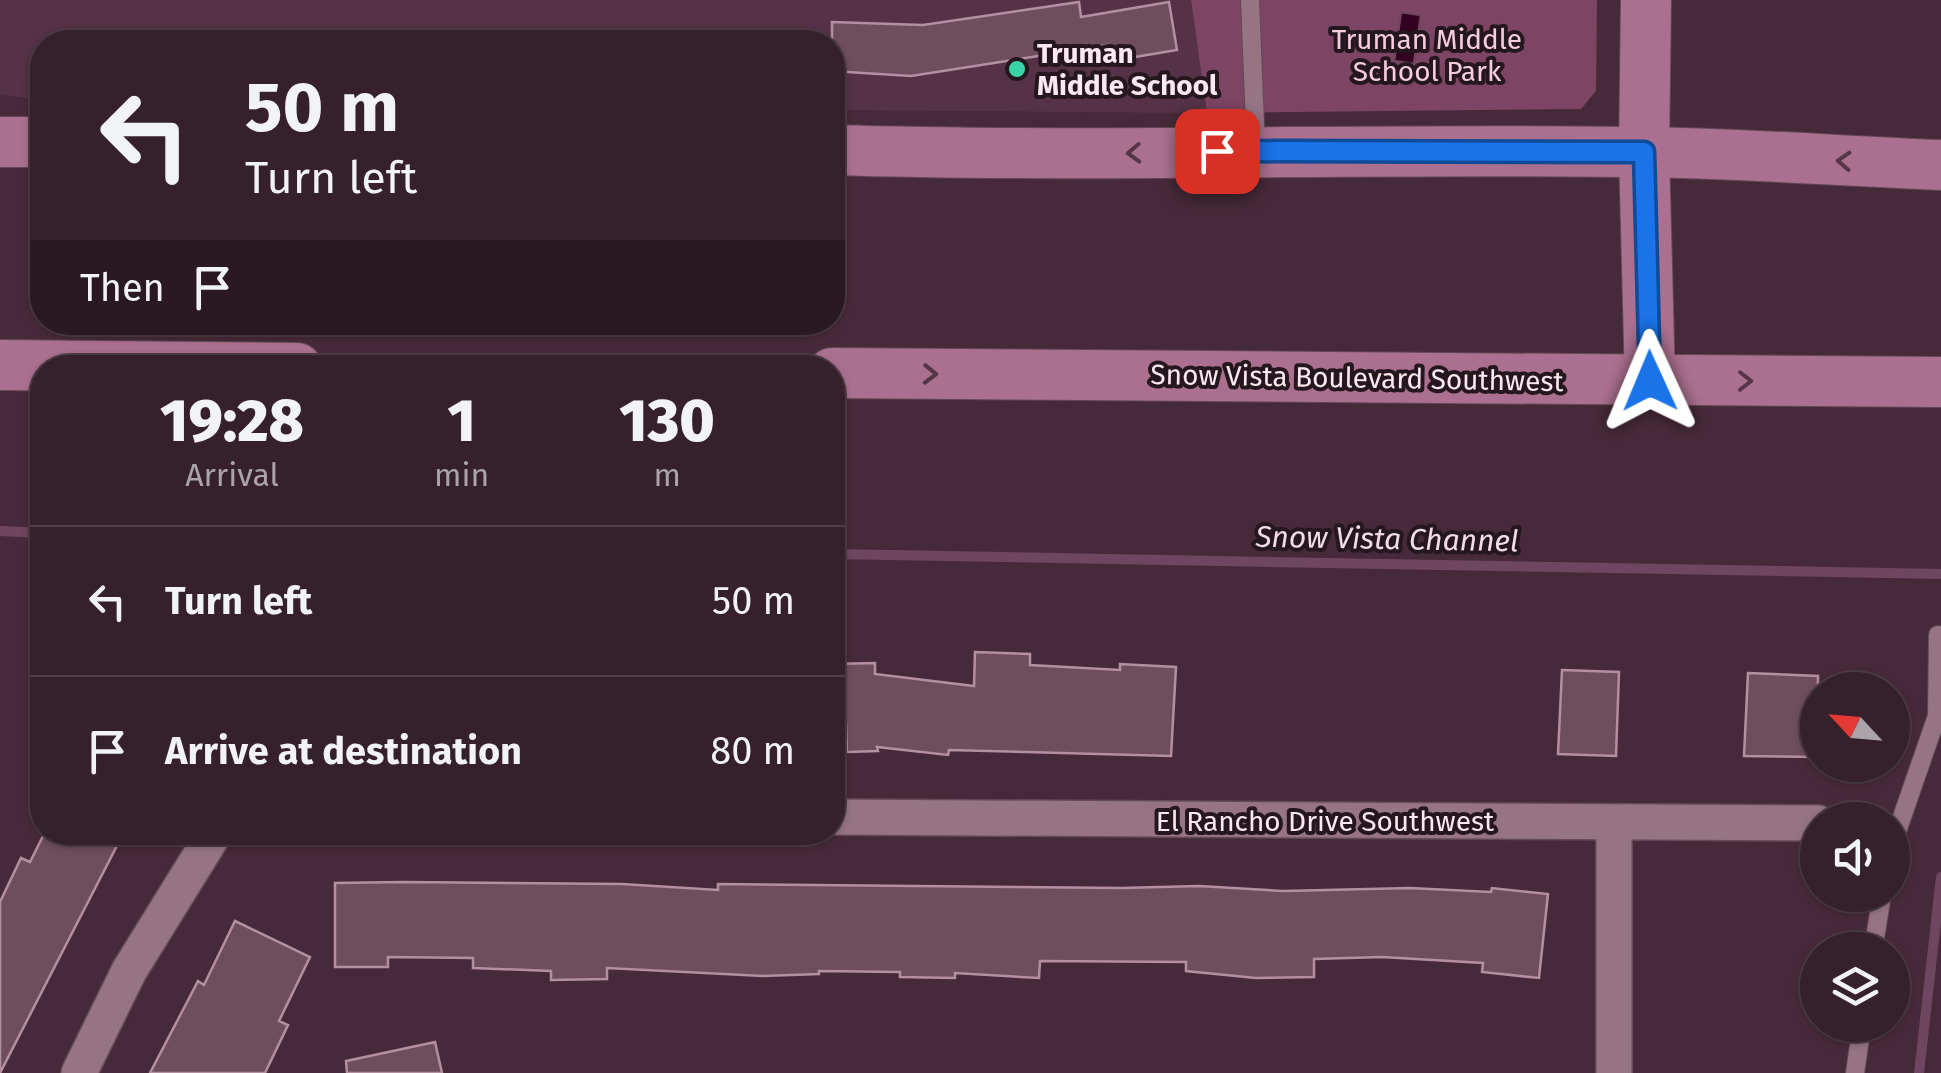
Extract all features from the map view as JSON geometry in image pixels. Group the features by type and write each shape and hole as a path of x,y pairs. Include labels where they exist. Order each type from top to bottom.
{"main road":[{"path":"1646,0 1644,152 1650,381"},
{"path":"0,142 30,142"},
{"path":"845,150 1032,156 1256,150 1644,152 1941,166"},
{"path":"0,364 30,364"},
{"name":"Snow Vista Boulevard Southwest","path":"845,373 1941,382"}],"street":[{"name":"El Rancho Drive Southwest","path":"845,816 1800,824"},
{"path":"1614,823 1614,1073"},
{"path":"79,1073 129,971 207,845"}],"lane":[{"path":"1250,0 1256,150"},
{"path":"1907,802 1937,716 1938,635"},
{"path":"1855,1073 1860,1042"}],"shaded area":[{"name":"Truman Middle School","path":"0,0 1191,0 1207,113 845,110 845,30 30,30 30,98 0,95"},
{"path":"1401,12 1421,15 1414,64 1394,61"}],"green space":[{"name":"Truman Middle School Park","path":"1191,0 1597,0 1596,91 1581,109 1207,113"}],"building":[{"path":"1079,2 1081,17 1169,2 1177,50 1111,61 1108,45 911,76 845,72 845,30 832,30 832,22 923,25"},
{"path":"975,652 1030,654 1030,665 1120,670 1120,664 1176,667 1171,756 949,750 948,755 877,747 878,751 847,752 845,664 875,663 875,674 974,686"},
{"path":"1562,670 1619,672 1616,756 1558,754"},
{"path":"1748,673 1800,675 1800,757 1744,756"},
{"path":"38,845 117,845 0,1073 0,902 21,858 30,862"},
{"path":"335,883 622,884 718,890 718,884 1199,886 1283,891 1410,888 1491,892 1492,888 1548,894 1539,978 1482,972 1483,963 1382,957 1314,959 1314,977 1256,978 1186,971 1186,962 1040,961 1039,978 955,973 955,978 900,977 900,972 819,971 763,976 607,968 607,979 551,980 551,971 473,968 473,958 388,957 388,967 335,967"},
{"path":"235,921 310,957 279,1021 288,1025 265,1073 150,1073 198,981 204,985"},
{"path":"435,1042 442,1073 347,1073 346,1061"}],"waterway":[{"name":"Snow Vista Channel","path":"0,531 30,532"},
{"name":"Snow Vista Channel","path":"845,554 1941,574"},
{"path":"1919,1073 1941,877"}],"place":[{"name":"Truman Middle School","path":"1017,69"}],"route":[{"path":"1217,151 1644,152 1650,381"}]}
